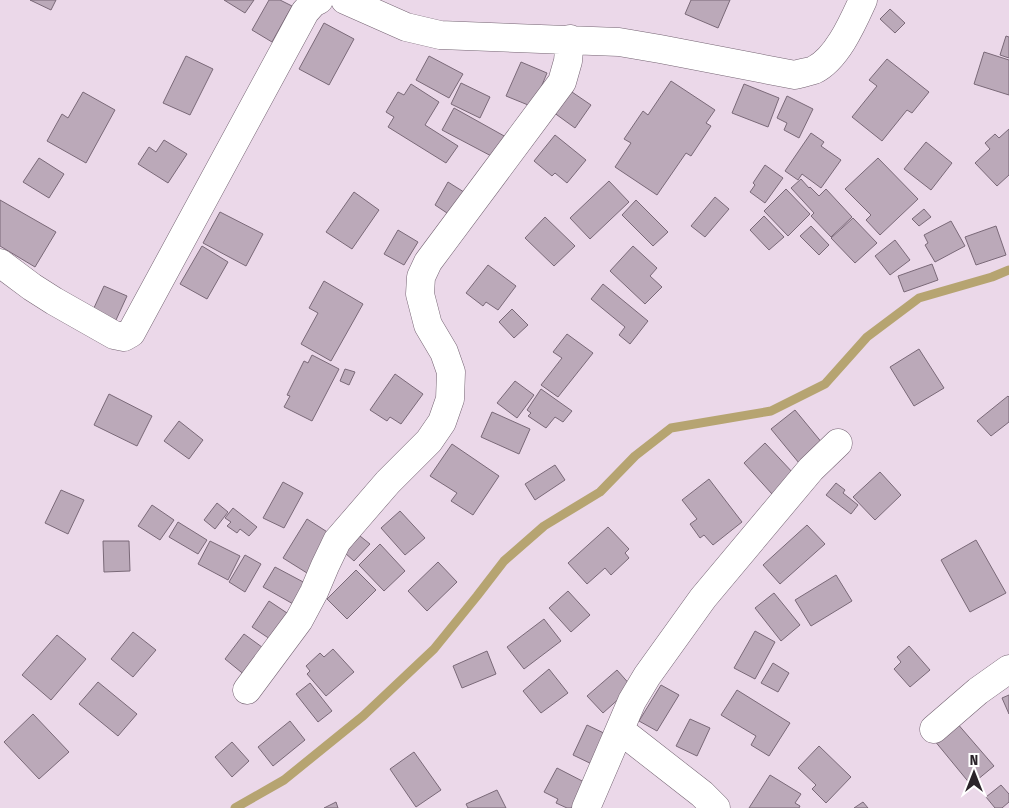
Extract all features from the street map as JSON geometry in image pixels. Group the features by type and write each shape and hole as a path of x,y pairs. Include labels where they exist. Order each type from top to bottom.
{"street":[{"path":"0,263 47,296 114,335 124,337 131,333 305,12 313,3 319,0"},
{"path":"345,0 406,27 440,35 619,42 795,75 814,70 831,57 844,39 863,0"},
{"path":"247,690 299,620 337,541 388,482 430,441 442,422 450,399 451,372 444,352 428,325 420,294 421,277 428,262 562,82 568,61 570,39"},
{"path":"586,808 632,701 647,676 704,598 811,469 838,443"},
{"path":"934,729 978,691 1009,669"},
{"path":"620,730 702,794 716,808"}],"building":[{"path":"30,0 56,0 51,10"},
{"path":"224,0 254,0 245,13"},
{"path":"269,0 280,0 292,6 272,42 252,30"},
{"path":"691,0 730,0 718,28 685,14"},
{"path":"890,9 905,23 895,33 880,19"},
{"path":"324,23 354,39 329,85 299,69"},
{"path":"1006,36 1009,37 1009,58 1000,55"},
{"path":"984,52 1009,60 1009,95 974,84"},
{"path":"186,56 213,69 190,115 163,103"},
{"path":"429,56 463,74 449,98 416,80"},
{"path":"887,59 929,92 912,113 907,110 882,141 852,117 877,86 869,80"},
{"path":"521,62 547,73 533,107 506,96"},
{"path":"671,81 715,110 706,123 711,126 691,156 686,153 657,195 615,167 631,143 624,139 643,111 648,115"},
{"path":"461,83 490,97 480,118 451,104"},
{"path":"411,84 439,102 425,125 458,146 446,163 388,127 394,117 386,112 398,92 404,95"},
{"path":"744,84 779,98 768,127 732,113"},
{"path":"569,90 591,105 575,128 553,112"},
{"path":"83,92 115,110 86,163 47,141 62,114 68,118"},
{"path":"787,96 813,109 799,138 784,130 787,123 777,118"},
{"path":"454,108 506,137 495,158 442,130"},
{"path":"1009,129 1009,175 997,186 975,163 990,149 985,143 995,134 999,138"},
{"path":"811,133 824,142 821,146 841,160 821,188 802,174 798,180 785,171"},
{"path":"555,135 586,160 567,183 555,173 552,176 534,161"},
{"path":"164,140 187,154 168,183 138,164 149,147 156,152"},
{"path":"926,142 952,163 931,190 904,169"},
{"path":"39,158 64,174 49,198 23,182"},
{"path":"878,158 918,199 880,235 866,220 871,215 845,189"},
{"path":"765,165 783,178 765,203 750,192 755,185 753,183"},
{"path":"801,179 819,196 826,189 852,217 831,237 811,216 814,213 791,188"},
{"path":"609,181 629,202 590,239 570,218"},
{"path":"448,182 467,194 453,217 435,205"},
{"path":"786,189 810,214 788,236 764,211"},
{"path":"354,192 379,210 352,249 326,232"},
{"path":"715,197 729,209 705,237 691,226"},
{"path":"0,200 56,232 35,267 0,246"},
{"path":"636,200 668,232 653,246 622,215"},
{"path":"924,209 931,217 919,226 912,219"},
{"path":"220,212 263,234 246,266 203,243"},
{"path":"764,216 784,237 769,250 750,230"},
{"path":"545,217 575,246 554,266 525,238"},
{"path":"853,218 877,243 855,263 831,238"},
{"path":"951,221 965,246 935,262 925,245 928,243 924,235"},
{"path":"811,226 829,245 819,255 800,236"},
{"path":"996,226 1006,255 976,265 965,237"},
{"path":"398,230 418,242 404,265 384,254"},
{"path":"895,240 910,260 890,275 875,256"},
{"path":"202,246 228,262 207,299 180,284"},
{"path":"633,246 657,268 650,276 662,287 645,304 610,271"},
{"path":"932,264 938,280 904,292 898,276"},
{"path":"488,265 516,286 498,310 486,302 483,306 466,293"},
{"path":"324,281 363,304 331,361 301,344 318,313 309,308"},
{"path":"603,284 648,321 630,344 619,335 625,327 591,299"},
{"path":"104,286 127,296 116,320 93,310"},
{"path":"512,309 528,325 514,338 499,322"},
{"path":"567,334 593,353 558,397 541,385 562,358 553,352"},
{"path":"919,349 944,388 914,406 890,367"},
{"path":"312,355 339,369 312,421 284,407 290,396 287,395 304,361 308,363"},
{"path":"345,369 355,372 349,385 340,381"},
{"path":"395,374 423,394 401,424 390,417 387,421 370,410"},
{"path":"515,381 534,395 517,418 497,403"},
{"path":"541,389 572,411 563,422 555,417 546,428 528,416 531,413 527,410"},
{"path":"109,394 152,416 137,446 94,425"},
{"path":"1008,396 1009,422 991,436 977,421"},
{"path":"795,410 823,444 799,463 771,429"},
{"path":"492,412 530,429 519,454 481,437"},
{"path":"179,421 203,440 189,459 164,441"},
{"path":"765,443 794,474 772,494 744,463"},
{"path":"452,444 499,476 473,515 451,501 457,493 430,476"},
{"path":"555,465 565,480 535,500 525,484"},
{"path":"880,472 901,495 875,520 853,497"},
{"path":"709,479 742,522 713,545 704,535 700,538 690,524 697,519 682,500"},
{"path":"283,482 303,493 284,528 263,518"},
{"path":"836,483 845,490 843,493 858,505 851,514 826,495"},
{"path":"61,490 84,500 68,534 45,523"},
{"path":"217,503 228,512 215,529 204,520"},
{"path":"152,505 174,520 160,540 138,526"},
{"path":"233,508 257,527 249,536 240,529 237,533 227,526 231,522 225,518"},
{"path":"400,511 425,538 405,555 381,528"},
{"path":"307,519 332,535 307,573 283,558"},
{"path":"178,522 207,540 198,554 169,537"},
{"path":"807,525 825,544 780,584 763,565"},
{"path":"608,527 629,549 625,553 629,558 611,575 605,568 587,584 568,563"},
{"path":"360,536 370,544 354,561 345,553"},
{"path":"976,540 1006,593 970,612 941,560"},
{"path":"103,541 129,541 130,571 104,572"},
{"path":"210,541 240,556 228,580 198,564"},
{"path":"380,544 405,571 384,591 359,565"},
{"path":"245,555 261,564 245,592 229,582"},
{"path":"438,562 457,582 427,611 408,591"},
{"path":"275,567 307,584 295,605 263,587"},
{"path":"356,570 376,590 347,619 327,599"},
{"path":"836,575 852,601 811,626 795,600"},
{"path":"568,591 590,615 571,632 549,608"},
{"path":"774,593 800,625 781,641 755,608"},
{"path":"269,601 293,617 276,643 252,627"},
{"path":"544,619 561,641 524,669 507,647"},
{"path":"755,631 775,642 755,679 734,668"},
{"path":"133,632 156,650 133,677 111,659"},
{"path":"244,634 266,650 246,676 225,659"},
{"path":"57,635 86,659 51,700 22,675"},
{"path":"909,646 930,670 910,687 894,669 901,662 897,657"},
{"path":"333,649 354,672 326,696 307,674 310,671 306,666 320,653 324,657"},
{"path":"487,651 496,674 462,688 453,666"},
{"path":"773,663 789,673 778,692 761,683"},
{"path":"549,669 568,693 541,713 523,691"},
{"path":"617,670 632,687 603,713 587,696"},
{"path":"98,682 137,714 118,736 79,704"},
{"path":"310,683 332,711 318,722 296,694"},
{"path":"661,685 679,695 657,731 639,721"},
{"path":"737,690 790,723 769,756 751,745 756,736 721,715"},
{"path":"1009,695 1009,714 1002,698"},
{"path":"33,714 69,752 39,779 4,742"},
{"path":"690,719 710,728 697,756 676,746"},
{"path":"290,721 305,740 273,766 258,747"},
{"path":"956,722 994,766 971,785 934,740"},
{"path":"587,725 610,736 596,766 573,755"},
{"path":"232,742 249,761 232,777 215,757"},
{"path":"819,746 851,777 826,803 812,789 816,785 798,768"},
{"path":"414,752 441,790 416,807 390,769"},
{"path":"557,768 588,784 575,808 567,808 556,803 558,799 544,792"},
{"path":"770,775 801,794 795,803 800,806 799,808 749,808"},
{"path":"1001,785 1009,794 1009,802 1002,808 995,808 986,797"},
{"path":"497,790 506,808 468,808 466,804"},
{"path":"336,802 338,808 324,808"},
{"path":"863,802 868,808 854,808"}],"waterway":[{"path":"235,808 284,780 363,716 434,649 504,561 544,526 600,492 635,456 671,428 771,411 825,384 867,337 919,298 992,277 1009,270"}]}
